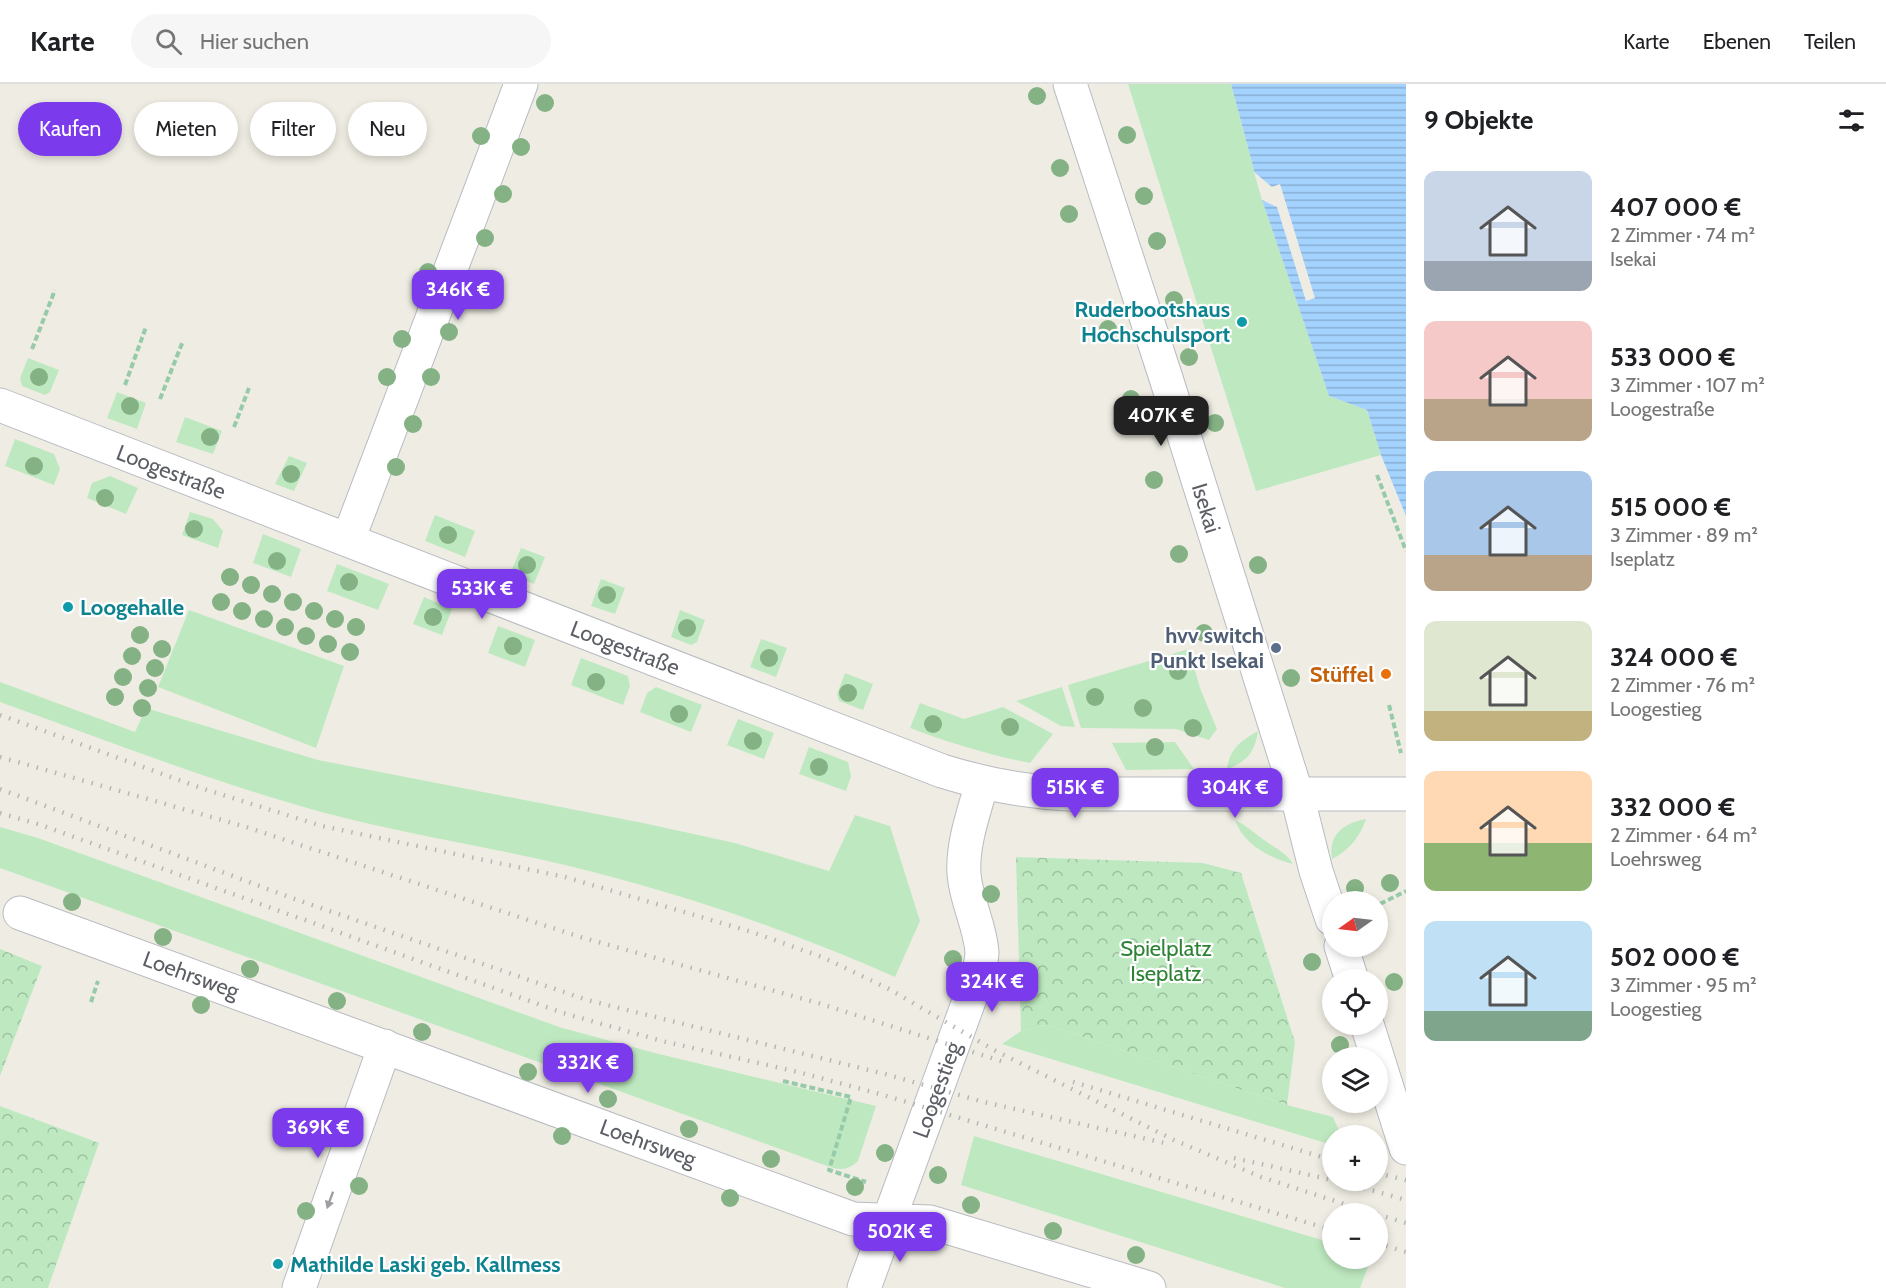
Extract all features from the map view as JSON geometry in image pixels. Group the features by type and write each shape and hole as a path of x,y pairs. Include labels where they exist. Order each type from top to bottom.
{"street":[{"path":"348,540 521,84"},
{"name":"Isekai","path":"1070,84 1165,375 1297,795 1323,891"},
{"name":"Loogestraße","path":"0,405 931,767 982,783 1044,793 1406,794"},
{"name":"Loogestieg","path":"864,1288 977,979 982,953 977,925 968,899 964,873 965,850 982,783"},
{"name":"Loehrsweg","path":"20,913 853,1219 930,1222 1149,1288"},
{"path":"1370,1035 1406,1148"},
{"path":"299,1288 385,1046"}],"path":[{"path":"32,349 55,290"},
{"path":"125,385 146,327"},
{"path":"160,399 183,342"},
{"path":"234,427 249,388"},
{"path":"1377,475 1406,551"},
{"path":"1389,705 1401,753 1406,745"},
{"path":"1388,900 1406,891"},
{"path":"91,1002 98,981"},
{"path":"783,1081 851,1097 829,1170 866,1182"}],"green space":[{"path":"1128,84 1231,84 1262,200 1329,396 1367,410 1381,455 1256,491"},
{"path":"28,358 59,370 50,392 45,395 22,386 20,378"},
{"path":"117,392 146,403 137,429 107,418"},
{"path":"185,417 222,431 213,454 176,442"},
{"path":"15,439 54,454 60,469 54,485 5,466"},
{"path":"289,456 307,463 294,491 275,484"},
{"path":"110,476 138,488 126,514 87,498 92,483"},
{"path":"190,512 213,519 223,531 218,548 182,535"},
{"path":"435,515 475,531 465,557 425,541"},
{"path":"263,534 301,549 291,577 253,563"},
{"path":"521,548 545,557 534,584 510,574"},
{"path":"337,564 389,584 378,610 327,591"},
{"path":"601,579 625,588 615,614 591,606"},
{"path":"424,597 452,609 442,635 413,624"},
{"path":"189,610 344,666 316,748 158,687"},
{"path":"680,610 705,620 697,642 691,645 671,637"},
{"path":"498,626 535,640 525,667 488,653"},
{"path":"761,639 787,648 776,677 750,667"},
{"path":"1189,649 1200,688 1217,729 1209,740 1176,729 1081,728 1068,685"},
{"path":"581,658 628,676 630,686 623,705 571,685"},
{"path":"845,673 873,684 863,710 839,701 837,694"},
{"path":"0,682 135,732 146,708 318,760 643,823 735,843 829,871 855,815 890,826 920,921 895,977 774,928 649,887 535,858 325,813 243,788 0,702"},
{"path":"656,687 702,705 691,732 640,712 647,693"},
{"path":"1062,687 1075,727 1061,726 1016,701"},
{"path":"920,703 964,719 1003,707 1053,734 1030,763 1015,760 910,728"},
{"path":"738,719 774,733 764,759 727,745"},
{"path":"1258,731 1255,745 1249,755 1240,763 1227,769 1230,756 1237,746"},
{"path":"1175,742 1194,769 1126,770 1112,743"},
{"path":"809,747 848,762 851,776 846,791 799,774"},
{"path":"1366,819 1353,842 1332,859 1331,850 1339,831 1351,823"},
{"path":"1235,820 1281,852 1293,864 1258,849 1244,836"},
{"path":"0,827 38,838 559,1027 655,1053 876,1106 858,1161 846,1168 830,1167 0,868"},
{"name":"Spielplatz Iseplatz","path":"1016,857 1203,863 1241,873 1295,1042 1287,1105 1047,1025 1021,1031"},
{"path":"0,949 42,966 0,1076"},
{"path":"1047,1025 1287,1105 1333,1117 1337,1125 1322,1125 1322,1142 1002,1044 1021,1031"},
{"path":"0,1106 99,1143 48,1288 0,1288"},
{"path":"974,1136 1322,1240 1322,1269 1367,1269 1360,1288 1285,1288 961,1185"}],"water":[{"path":"1231,84 1406,84 1406,516 1381,455 1367,410 1329,396 1262,200"}],"pier":[{"path":"1254,172 1272,187 1280,184 1315,298 1306,301 1277,207 1262,200"}],"railway":[{"path":"0,715 204,789 322,826 565,877 752,932 822,957 889,989 994,1050 1174,1140 1261,1177 1341,1203"},
{"path":"0,757 243,826 580,937 818,1003 1004,1062"},
{"path":"0,789 289,897 587,1000 885,1074 984,1102 1169,1144"},
{"path":"0,813 41,825 563,1013 662,1041 798,1072 880,1094 1322,1227"},
{"path":"1073,1082 1322,1157"},
{"path":"1234,1158 1350,1184 1406,1200"},
{"path":"1388,1176 1406,1180"},
{"path":"1388,1217 1406,1223"},
{"path":"1388,1246 1406,1252"}],"place":[{"name":"Ruderbootshaus Hochschulsport","path":"1242,322"},
{"name":"Loogehalle","path":"68,607"},
{"name":"hvv switch Punkt Isekai","path":"1276,648"},
{"name":"Stüffel","path":"1386,674"},
{"name":"Mathilde Laski geb. Kallmess","path":"278,1264"}]}
